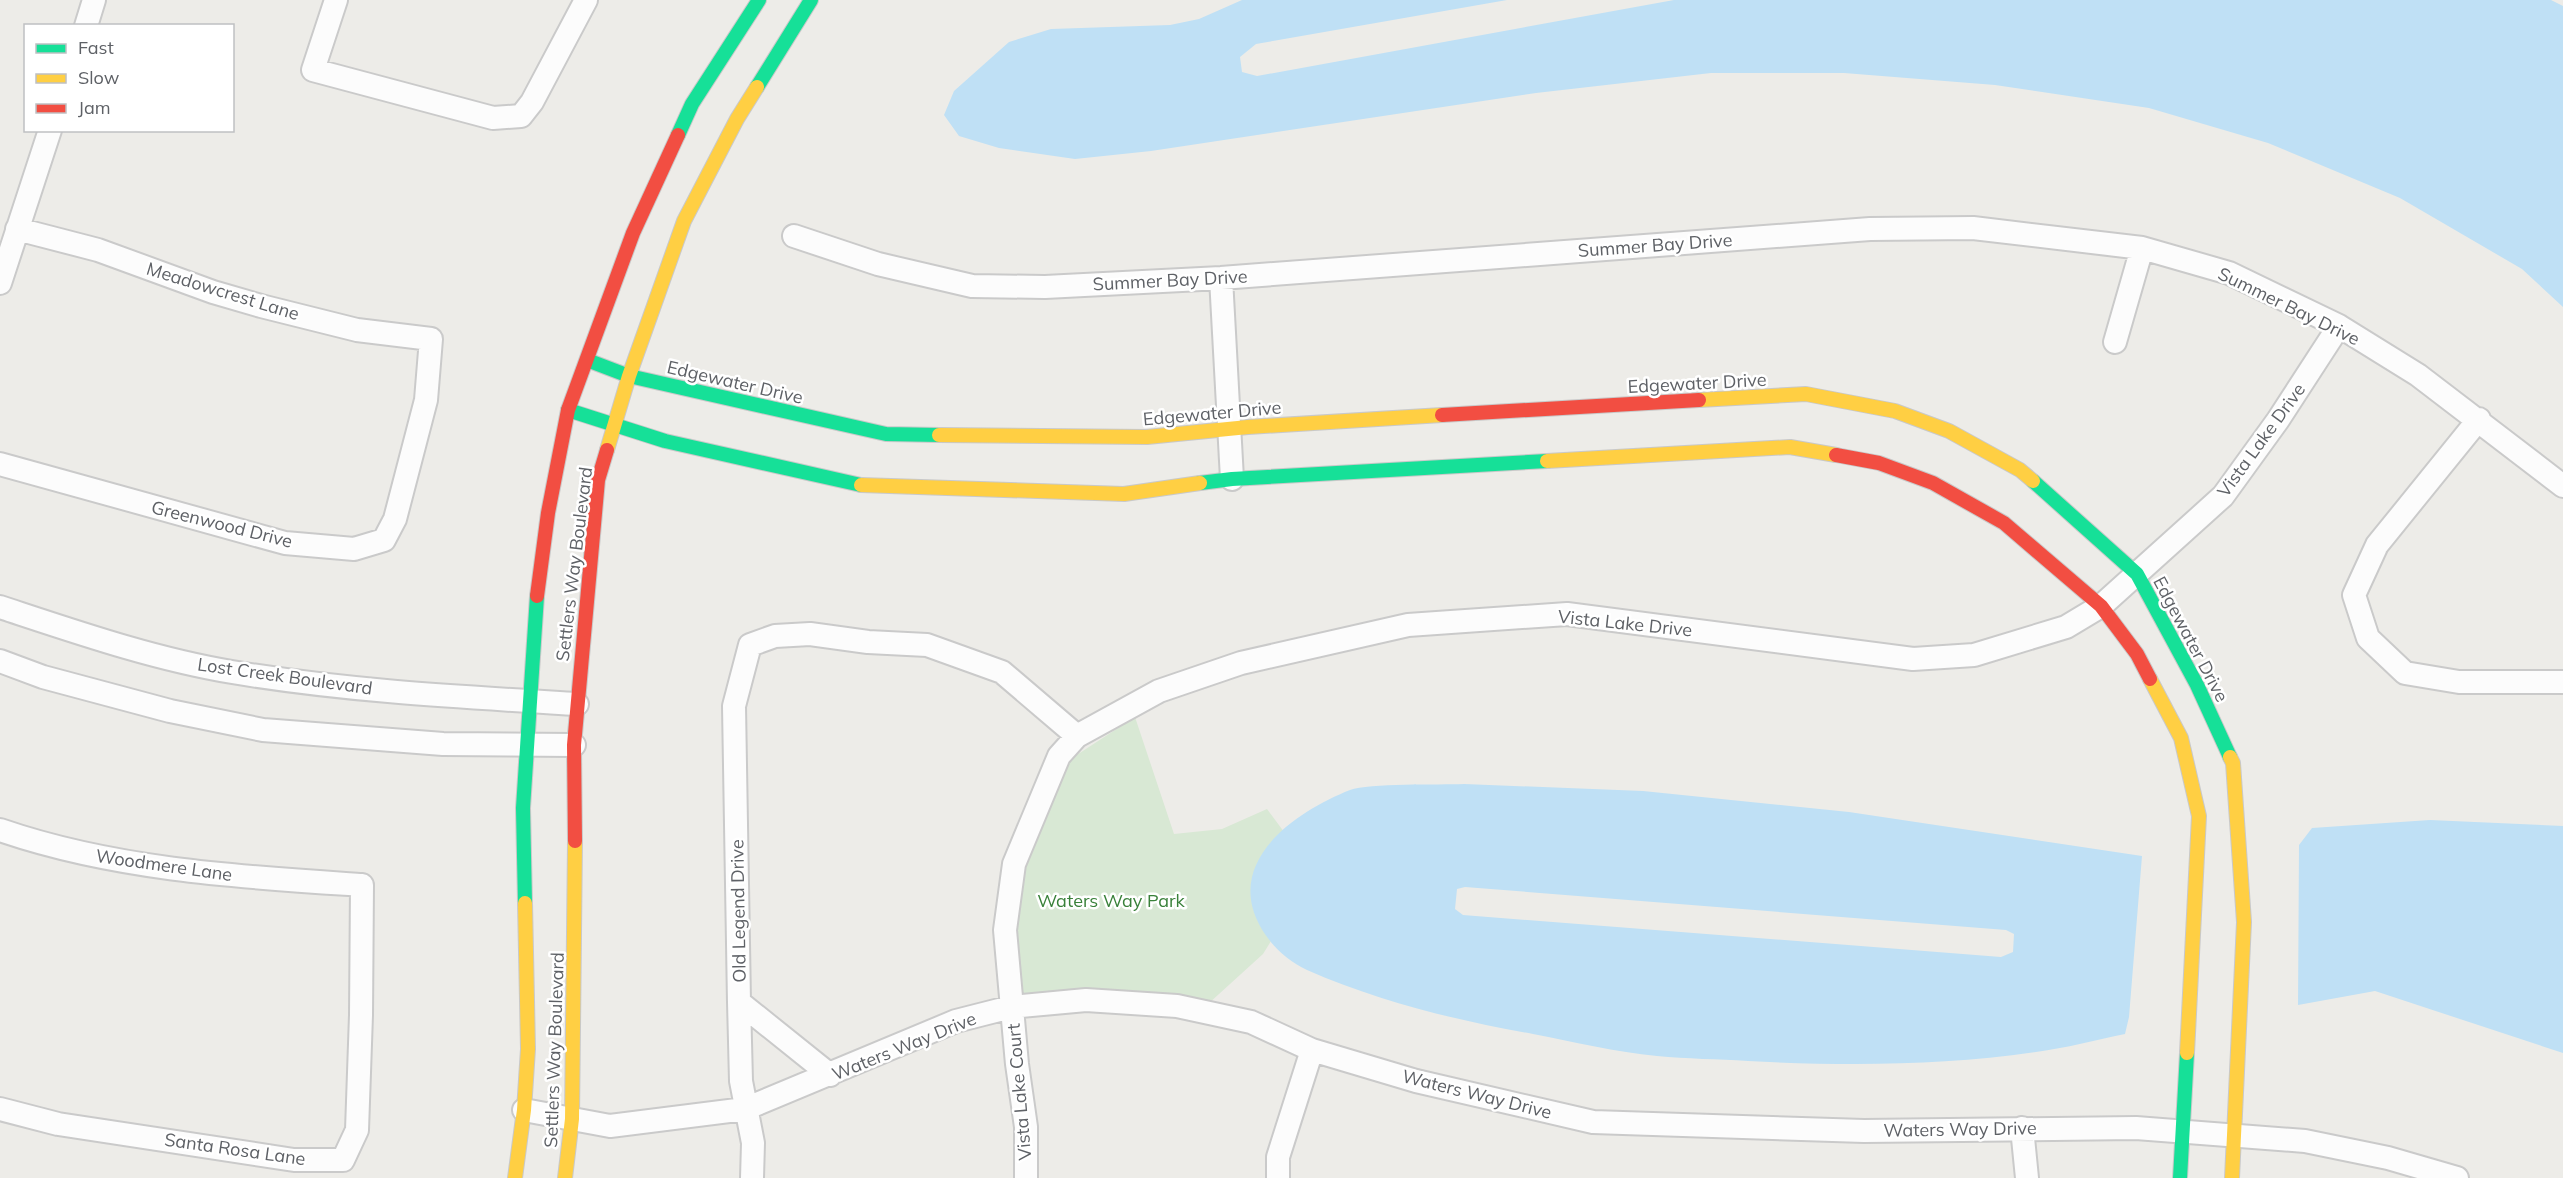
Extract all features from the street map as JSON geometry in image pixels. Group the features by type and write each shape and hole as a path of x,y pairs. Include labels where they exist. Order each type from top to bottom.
{"street":[{"path":"87,24 94,0"},
{"path":"336,0 313,70 494,118 521,116 532,102 585,0"},
{"name":"Settlers Way Boulevard","path":"515,1178 524,1110 528,1049 523,808 529,744 534,623 548,513 568,410 633,233 692,104 759,0"},
{"name":"Settlers Way Boulevard","path":"565,1178 572,1119 576,939 574,745 598,480 616,426 629,376 684,221 737,119 811,0"},
{"path":"0,283 49,132"},
{"name":"Summer Bay Drive","path":"794,236 878,264 972,286 1045,287 1221,278 1870,229 1973,228 2142,248 2229,273 2339,326 2418,375 2479,419 2563,486"},
{"name":"Meadowcrest Lane","path":"17,229 98,250 213,292 261,306 357,330 431,339"},
{"path":"2115,342 2142,248"},
{"path":"1221,278 1232,479"},
{"name":"Vista Lake Drive","path":"1011,1007 1005,930 1014,864 1059,756 1077,736 1159,691 1241,663 1408,625 1567,614 1913,659 1974,655 2066,627 2101,606 2223,496 2278,420 2339,326"},
{"name":"Greenwood Drive","path":"0,464 285,543 354,549 384,540 395,519 426,400 431,339"},
{"name":"Edgewater Drive","path":"587,360 629,376 886,434 1147,437 1229,429 1806,394 1895,411 1949,431 2020,470 2136,574 2197,685 2233,763 2244,922 2232,1178"},
{"path":"568,410 665,441 869,487 1124,494 1232,479 1790,447 1879,463 1933,483 2004,523 2101,606 2137,654 2181,738 2199,816 2180,1178"},
{"path":"2479,419 2378,545 2354,595 2368,638 2405,673 2459,682 2563,682"},
{"name":"Lost Creek Boulevard","path":"0,607 172,659 232,672 364,689 577,704"},
{"name":"Old Legend Drive","path":"830,1075 739,1002 734,706 750,645 776,636 810,634 868,642 927,645 1002,672 1077,736"},
{"path":"0,661 43,676 170,711 263,730 443,744 574,745"},
{"name":"Woodmere Lane","path":"0,830 51,848 152,865 330,883"},
{"name":"Santa Rosa Lane","path":"0,1109 58,1125 294,1160 343,1160 357,1130 362,885 330,883"},
{"name":"Waters Way Drive","path":"524,1110 610,1126 745,1109 956,1022 1011,1007 1086,1000 1177,1006 1251,1022 1312,1050 1416,1081 1593,1122 1864,1131 2136,1128 2305,1141 2388,1168 2457,1178"},
{"path":"739,1002 741,1081 753,1143 752,1178"},
{"name":"Vista Lake Court","path":"1011,1007 1026,1127 1026,1178"},
{"path":"1278,1178 1278,1157 1312,1050"},
{"path":"2022,1128 2028,1178"}],"green space":[{"name":"Waters Way Park","path":"1135,717 1174,834 1222,829 1267,809 1293,844 1278,930 1263,954 1208,1004 1018,995 1014,926 1025,863 1069,760"}],"water":[{"path":"1242,0 1507,0 1256,44 1240,57 1242,72 1257,76 1674,0 2551,0 2563,6 2563,307 2522,269 2400,198 2268,143 2149,108 1995,85 1844,73 1711,73 1536,93 1151,151 1075,159 999,148 959,136 944,115 954,91 1009,42 1051,29 1170,25 1199,19"},
{"path":"1464,784 1643,791 1849,812 2142,856 2129,1017 2125,1034 2070,1046 2000,1057 1892,1064 1820,1064 1657,1056 1504,1029 1390,1001 1307,970 1286,957 1274,946 1260,926 1251,902 1251,880 1259,860 1272,841 1289,825 1329,799 1350,790 1388,785","holes":["1465,887 2006,930 2014,934 2013,952 2001,957 1463,915 1455,909 1457,889"]},
{"path":"2430,820 2563,826 2563,1053 2375,991 2298,1005 2299,845 2312,828"}],"traffic: fast":[{"path":"678,135 692,104 759,0"},
{"path":"757,87 811,0"},
{"path":"587,360 629,376 886,434 939,435"},
{"path":"568,410 665,441 861,485"},
{"path":"1200,483 1232,479 1547,461"},
{"path":"2033,481 2137,574 2197,685 2230,757"},
{"path":"525,903 523,808 537,596"},
{"path":"2180,1178 2187,1053"}],"traffic: slow":[{"path":"607,450 629,376 684,221 737,119 757,87"},
{"path":"1699,400 1806,394 1895,411 1949,431 2020,470 2033,481"},
{"path":"939,435 1147,437 1248,427 1442,415"},
{"path":"1547,461 1790,447 1836,455"},
{"path":"861,485 1124,494 1200,483"},
{"path":"2150,679 2181,738 2199,816 2187,1053"},
{"path":"2230,757 2233,763 2244,922 2232,1178"},
{"path":"565,1178 572,1119 575,841"},
{"path":"515,1178 524,1110 528,1049 525,903"}],"traffic: jam":[{"path":"537,596 548,513 568,410 633,233 678,135"},
{"path":"1442,415 1699,400"},
{"path":"575,841 574,745 598,480 607,450"},
{"path":"1836,455 1879,463 1933,483 2004,523 2101,606 2137,654 2150,679"}]}
